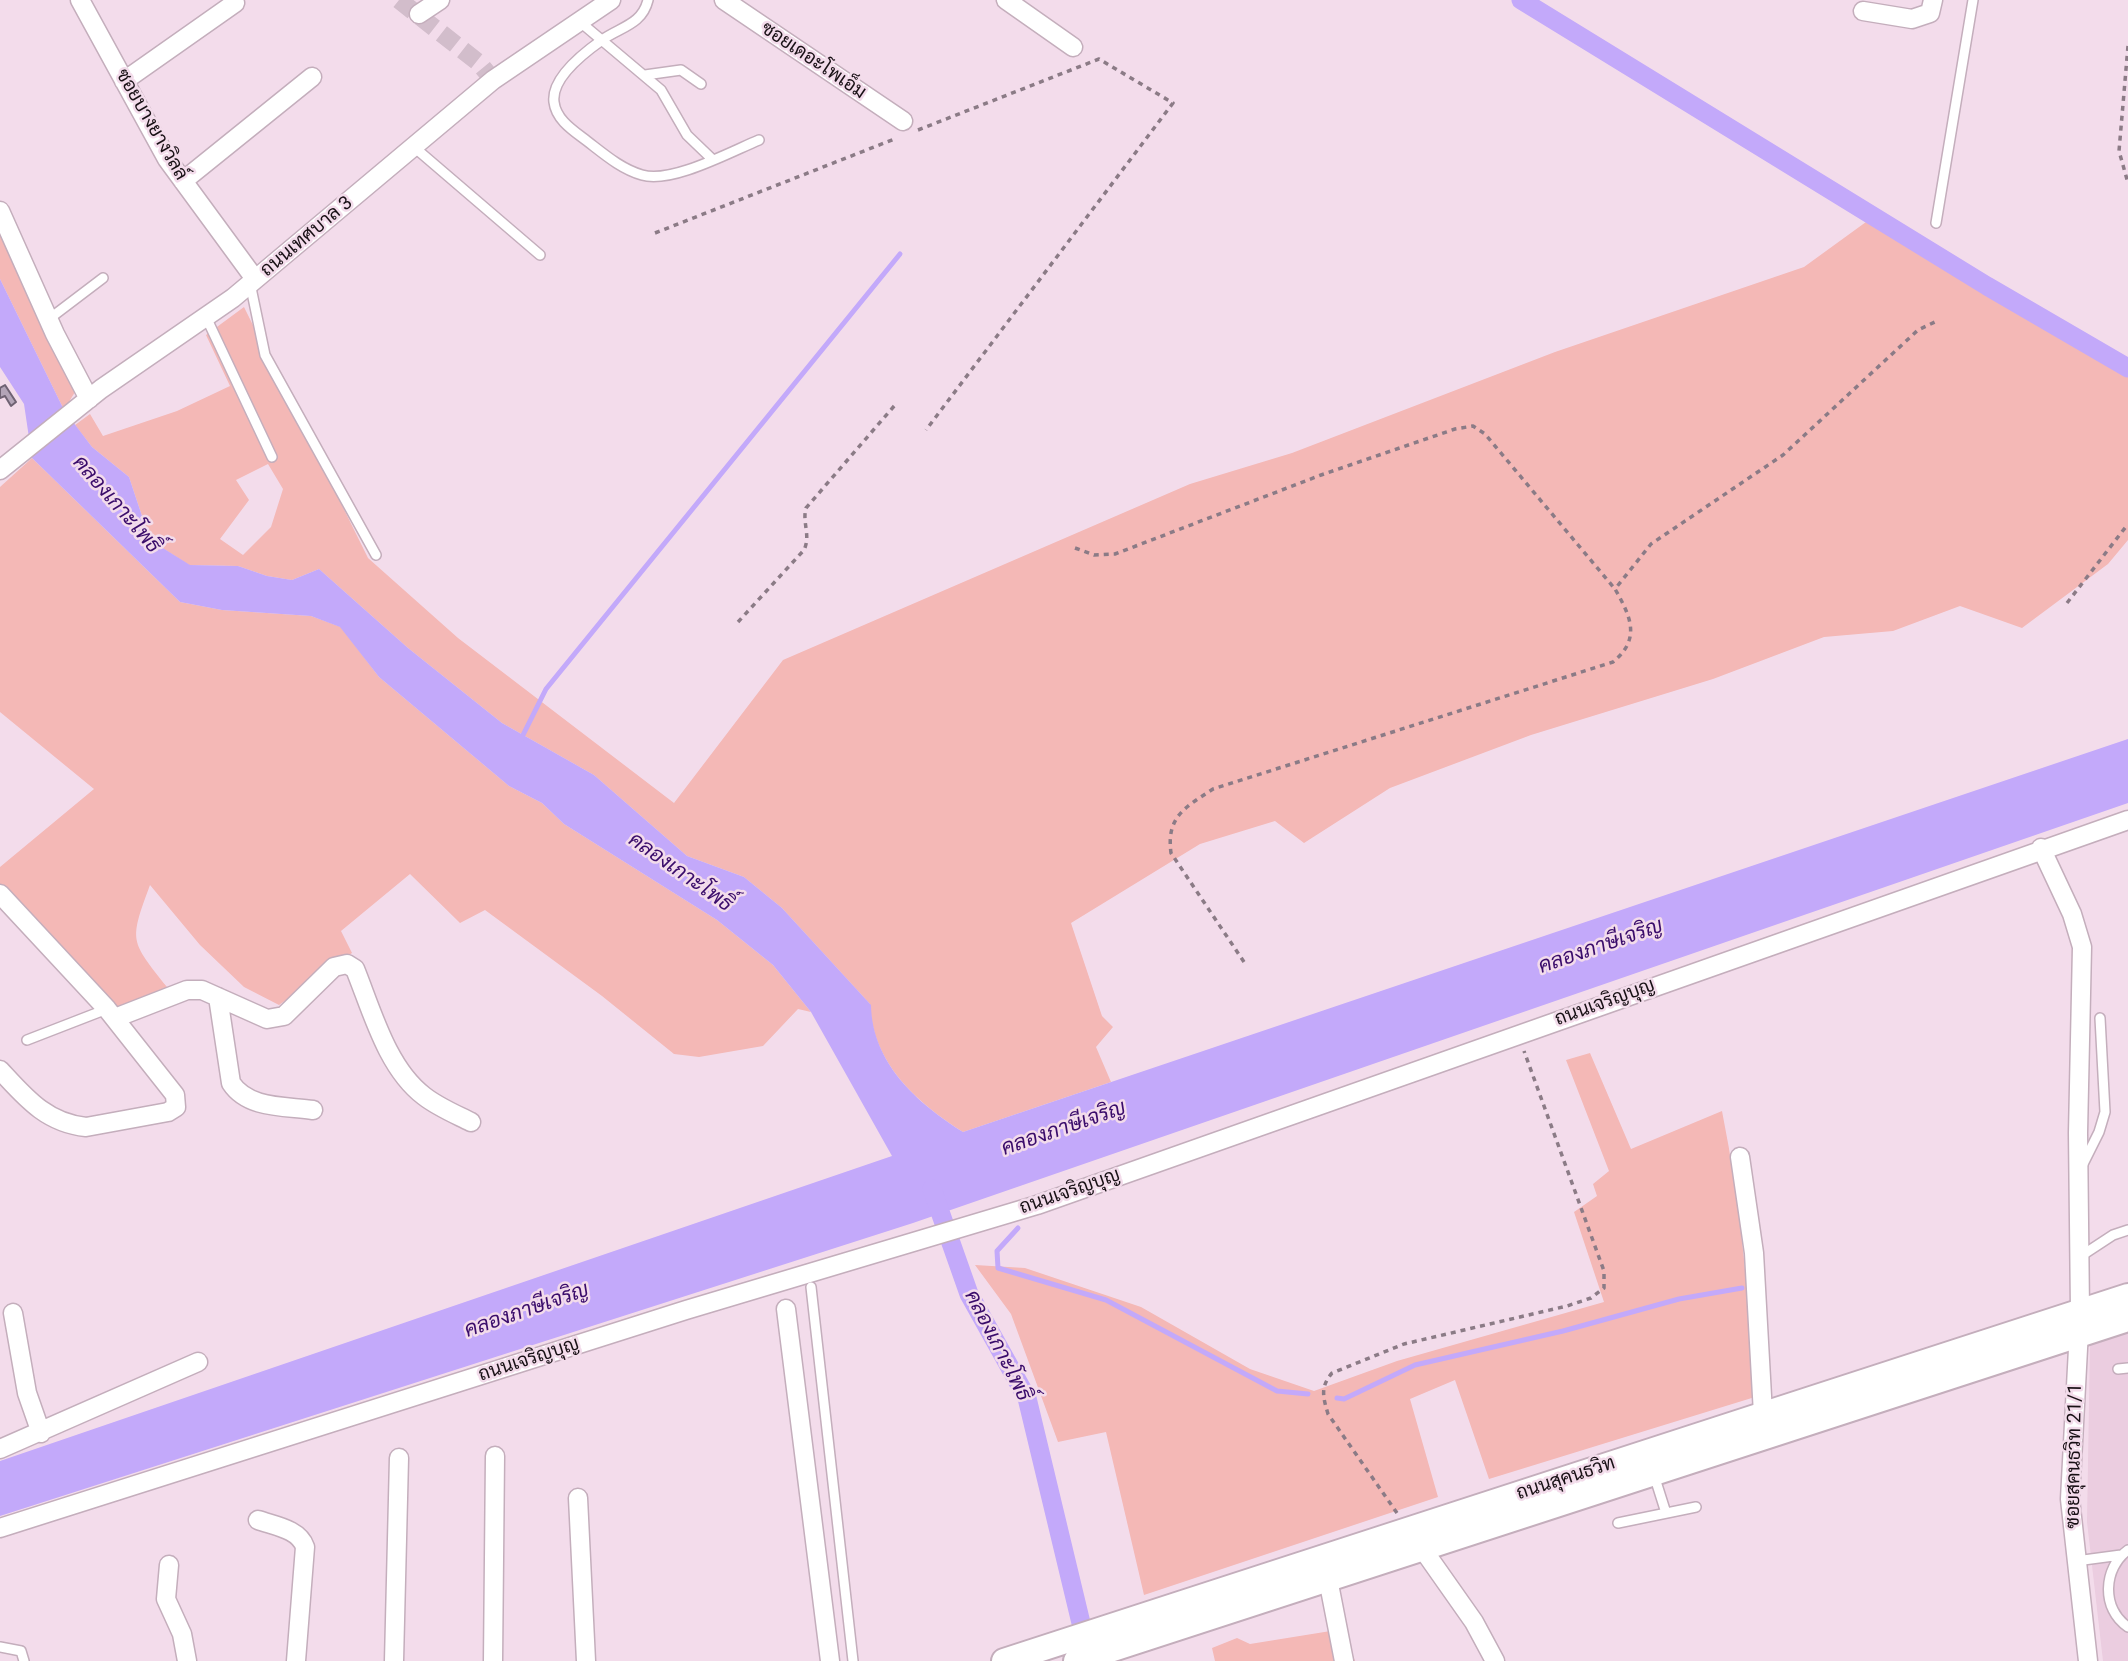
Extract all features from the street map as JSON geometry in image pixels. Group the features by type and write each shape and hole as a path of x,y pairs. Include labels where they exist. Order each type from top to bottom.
{"main road":[{"name":"ถนนสุคนธวิท","path":"1004,1661 1416,1539 1653,1473 2079,1323 2128,1296"},
{"name":"ถนนสุคนธวิท","path":"1079,1661 1328,1579 1416,1539 1763,1414 2079,1323 2128,1318"}],"street":[{"name":"ซอยบางยางวิลล์","path":"80,0 167,159 253,281"},
{"path":"418,14 440,0"},
{"name":"ถนนเทศบาล 3","path":"0,471 82,404 253,281 494,80 611,0"},
{"name":"ซอยเดอะโพเอ็ม","path":"724,0 903,121"},
{"path":"1006,0 1073,47"},
{"path":"1863,11 1918,18 1930,13 1933,0"},
{"path":"124,81 235,3"},
{"path":"183,181 312,77"},
{"path":"0,211 82,404"},
{"name":"ถนนเจริญบุญ","path":"0,1528 686,1310 1037,1205 2041,848 2128,820"},
{"name":"ซอยสุคนธวิท 21/1","path":"2041,848 2071,914 2082,947 2078,1172 2079,1323 2070,1499 2088,1661"},
{"path":"0,894 111,1014 175,1095 176,1107 173,1111 86,1127 74,1126 49,1116 32,1105 0,1069"},
{"path":"111,1014 187,990 202,990 267,1019 276,1018 284,1016 334,967 347,964 355,970 388,1048 412,1084 439,1107 471,1122"},
{"path":"218,997 231,1083 237,1093 258,1102 313,1110"},
{"path":"1740,1157 1754,1253 1763,1414"},
{"path":"786,1308 830,1661"},
{"path":"13,1313 27,1393 41,1433"},
{"path":"0,1449 198,1362"},
{"path":"493,1661 495,1457"},
{"path":"394,1661 399,1458"},
{"path":"578,1498 586,1661"},
{"path":"258,1520 292,1532 302,1538 305,1547 296,1661"},
{"path":"1416,1539 1474,1622 1494,1661"},
{"path":"169,1565 166,1599 182,1634 187,1661"},
{"path":"1328,1579 1344,1661"}],"lane":[{"path":"648,0 645,12 631,24 602,40 564,74 555,89 554,102 562,122 613,161 643,176 666,177 759,140"},
{"path":"1936,223 1973,0"},
{"path":"579,21 661,90 687,135 712,159"},
{"path":"645,75 681,70 701,84"},
{"path":"414,147 540,255"},
{"path":"48,319 103,278"},
{"path":"253,281 265,355 376,555"},
{"path":"205,317 272,457"},
{"path":"27,1040 111,1014"},
{"path":"2078,1172 2099,1132 2105,1112 2100,1018"},
{"path":"2080,1256 2112,1235 2128,1230"},
{"path":"811,1287 853,1661"},
{"path":"1653,1473 1666,1513"},
{"path":"1618,1523 1696,1507"},
{"path":"2076,1561 2125,1552"},
{"path":"2125,1552 2112,1567 2108,1582 2109,1598 2114,1612 2128,1627"},
{"path":"0,1647 21,1651 24,1661"}],"path":[{"path":"2128,46 2119,150 2128,183"},
{"path":"655,233 1099,59 1173,103 926,430"},
{"path":"1615,589 1651,544 1783,456 1918,330 1937,320"},
{"path":"738,622 804,550 808,540 806,508 895,405"},
{"path":"1075,548 1094,555 1115,554 1321,475 1455,429 1473,426 1485,434 1615,589 1627,611 1632,634 1626,651 1613,662 1213,789 1174,819 1169,835 1171,853 1244,962"},
{"path":"2067,603 2128,524"},
{"path":"1416,1539 1328,1414 1322,1396 1324,1383 1332,1373 1404,1344 1567,1306 1591,1298 1604,1288 1604,1271 1523,1049 1512,1036"}],"shaded area":[{"path":"1877,214 2010,293 2096,349 2128,363 2128,540 2108,564 2022,628 1960,606 1893,631 1824,637 1713,679 1531,735 1390,788 1304,843 1275,821 1200,844 1071,923 1102,1016 1113,1027 1096,1047 1111,1082 963,1132 929,1108 900,1079 879,1045 870,1004 782,908 744,877 687,856 594,775 502,723 408,648 319,569 292,580 267,576 238,566 189,565 150,540 129,477 92,447 75,425 90,414 103,436 177,411 230,386 206,335 244,307 368,558 458,638 674,803 783,660 1190,484 1292,453 1555,352 1804,267","holes":["268,464 283,489 271,527 243,555 220,539 249,500 236,480"]},
{"path":"0,221 75,392 64,410 0,279"},
{"path":"32,458 180,602 222,610 311,616 341,627 379,677 509,786 542,803 564,824 717,920 773,965 811,1012 798,1009 763,1046 699,1057 674,1054 602,996 485,910 460,923 410,874 341,931 352,953 279,1005 244,987 200,945 150,885 136,930 137,940 146,959 167,987 109,1026 0,906 0,867 94,789 0,712 0,487"},
{"path":"1590,1053 1631,1149 1722,1111 1743,1253 1755,1397 1489,1479 1455,1380 1410,1399 1438,1497 1144,1595 1106,1432 1058,1442 1011,1314 975,1265 1025,1268 1141,1307 1250,1369 1314,1391 1397,1361 1604,1302 1574,1212 1597,1196 1593,1184 1609,1171 1566,1060"},
{"path":"2128,1331 2128,1661 2103,1661 2087,1522 2090,1344"},
{"path":"1343,1629 1355,1661 1215,1661 1212,1648 1237,1638 1250,1644"}],"water":[{"name":"คลองภาษีเจริญ","path":"0,279 64,410 92,447 129,477 150,540 190,565 238,566 267,576 292,580 319,569 408,648 502,723 594,775 687,856 744,877 782,908 871,1005 873,1026 879,1045 900,1079 929,1108 963,1132 2128,739 2128,803 913,1223 0,1516 0,1461 892,1156 811,1012 773,965 717,920 564,824 542,803 509,786 379,677 340,627 311,616 222,610 180,602 32,458 24,404 0,367"}],"building":[{"path":"5,385 16,402 11,406 5,396 0,398 0,388"}],"waterway":[{"path":"1521,0 1987,286 2128,368"},
{"path":"521,739 546,689 900,254"},
{"name":"คลองเกาะโพธิ์","path":"932,1189 969,1294 1027,1398 1087,1648"},
{"path":"1018,1228 997,1251 998,1268 1106,1300 1277,1391 1308,1394"},
{"path":"1337,1398 1344,1399 1415,1365 1563,1331 1679,1299 1742,1288"}],"tunnel":[{"path":"399,0 479,63 493,80"}]}
